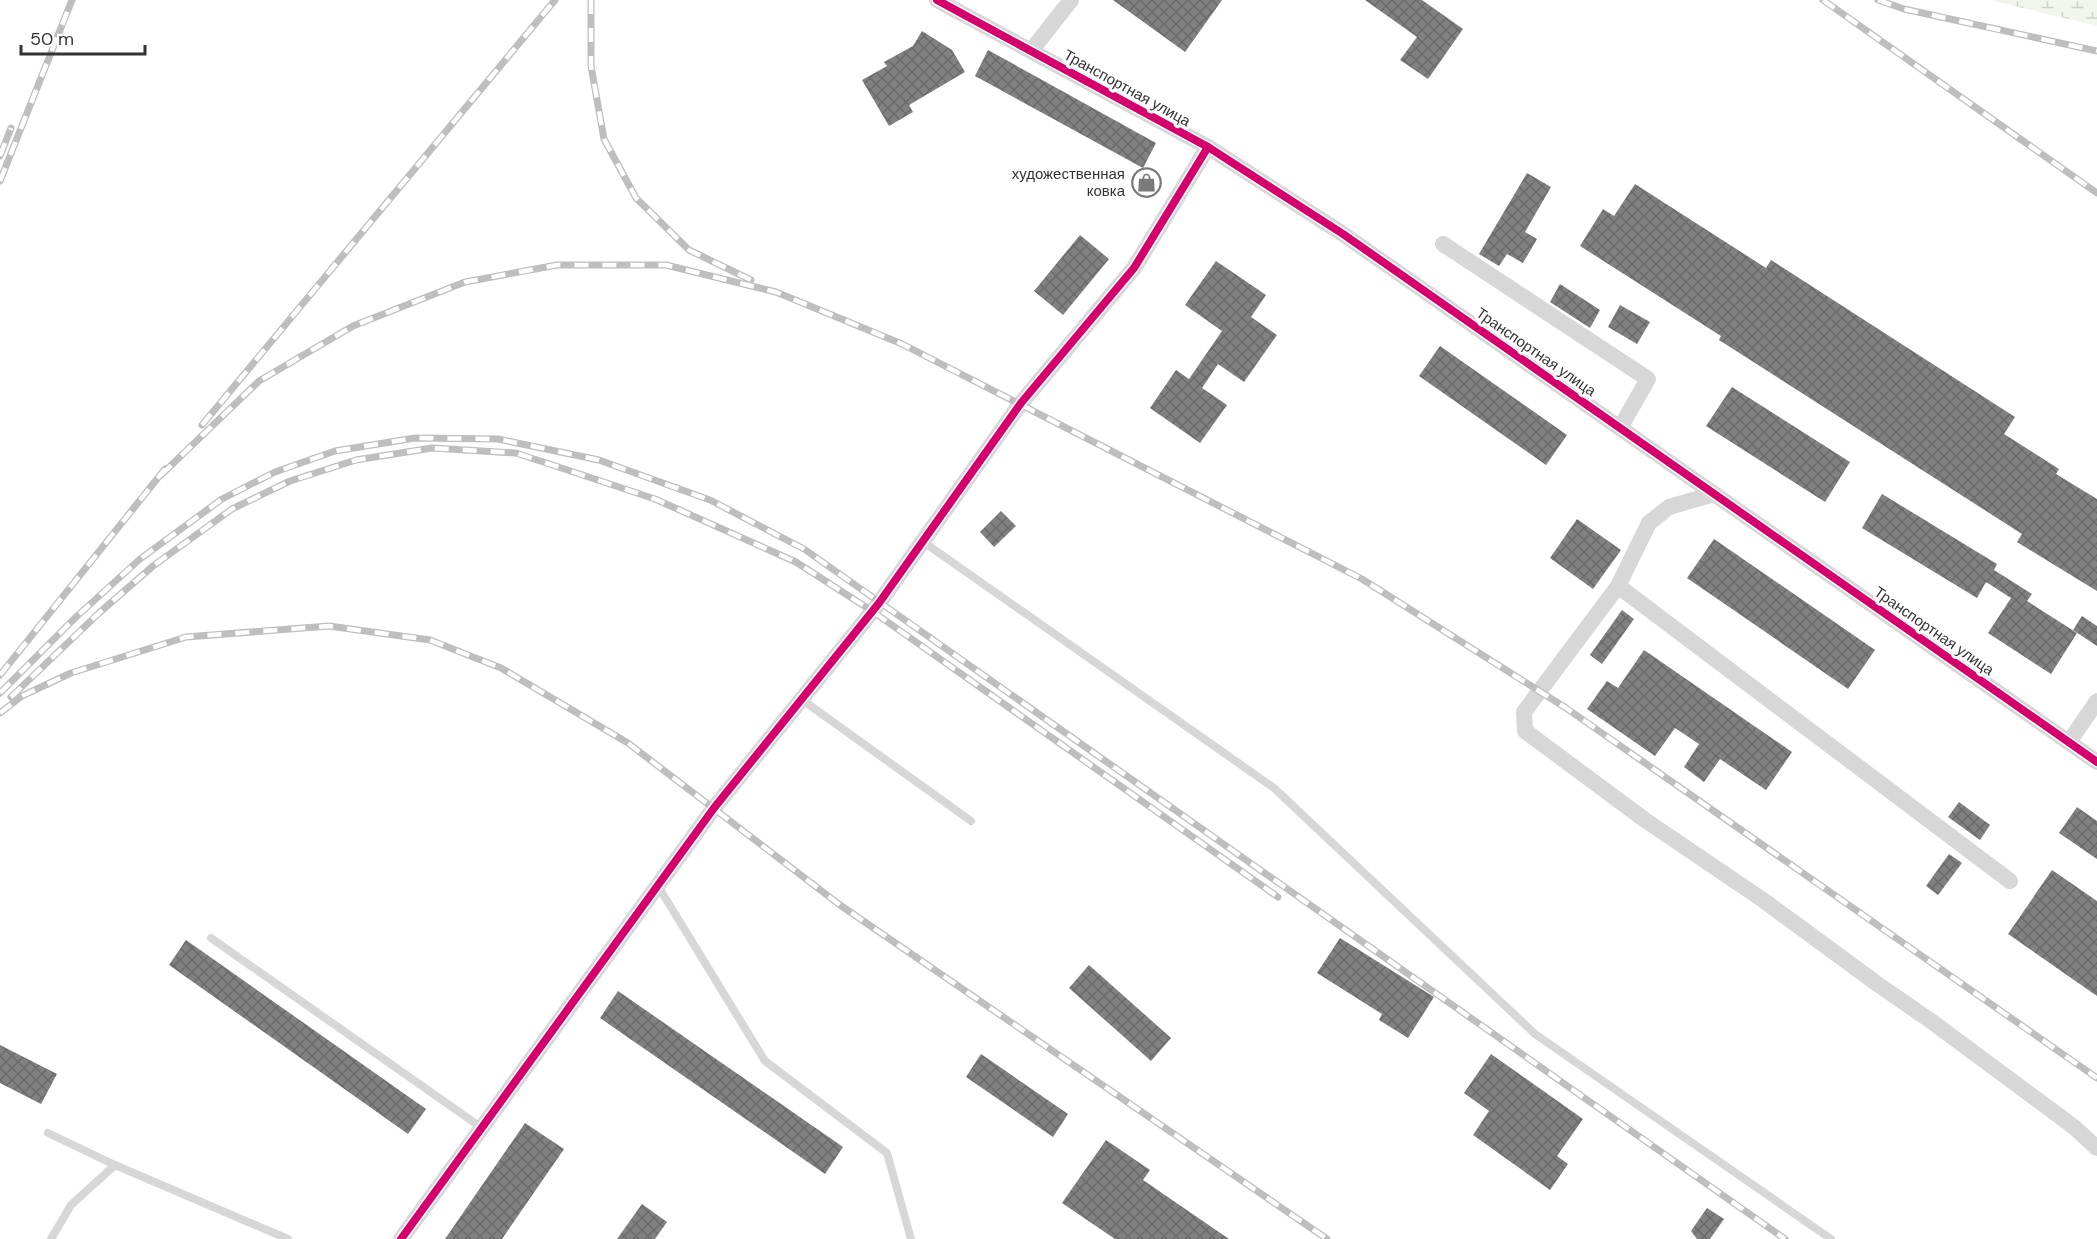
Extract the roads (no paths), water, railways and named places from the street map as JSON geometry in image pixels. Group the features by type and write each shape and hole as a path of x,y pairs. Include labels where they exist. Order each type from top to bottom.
{"street":[{"name":"Транспортная улица","path":"937,0 1208,147 1343,234 2097,762"},
{"path":"1031,51 1071,0"},
{"path":"402,1239 714,808 879,603 1021,403 1134,268 1208,147"},
{"path":"1443,244 1648,379 1620,428"},
{"path":"1714,494 1669,507 1649,523 1618,586 1524,712 1525,731 1645,820 1763,900 1931,1021 2074,1127 2097,1148"},
{"path":"1618,586 2010,881"},
{"path":"2069,742 2097,700"}],"lane":[{"path":"922,540 1274,788 1535,1034 1831,1239"},
{"path":"800,699 971,821"},
{"path":"658,886 765,1061 887,1153 911,1239"},
{"path":"211,938 482,1128"},
{"path":"48,1133 115,1165 288,1239"},
{"path":"51,1239 71,1205 115,1165"}],"railway":[{"path":"0,181 72,0"},
{"path":"202,425 555,0"},
{"path":"591,0 591,66 604,139 636,198 689,250 751,280"},
{"path":"1823,0 2097,193"},
{"path":"1878,0 1904,9 2097,51"},
{"path":"0,156 11,128"},
{"path":"161,475 259,381 353,326 465,282 557,265 666,265 776,292 902,344 1362,579 1566,708 2097,1078"},
{"path":"0,693 76,617 140,559 222,499 275,472 335,451 415,438 498,439 599,460 710,500 804,549 1785,1239"},
{"path":"11,697 99,613 153,566 232,509 290,481 356,460 432,448 516,453 655,499 796,562 872,611 1278,897"},
{"path":"0,675 165,469"},
{"path":"0,713 22,696 71,673 186,637 329,626 430,640 501,668 628,743 840,905 1327,1239"}],"place":[{"name":"художественная ковка","path":"1146,183"}]}
